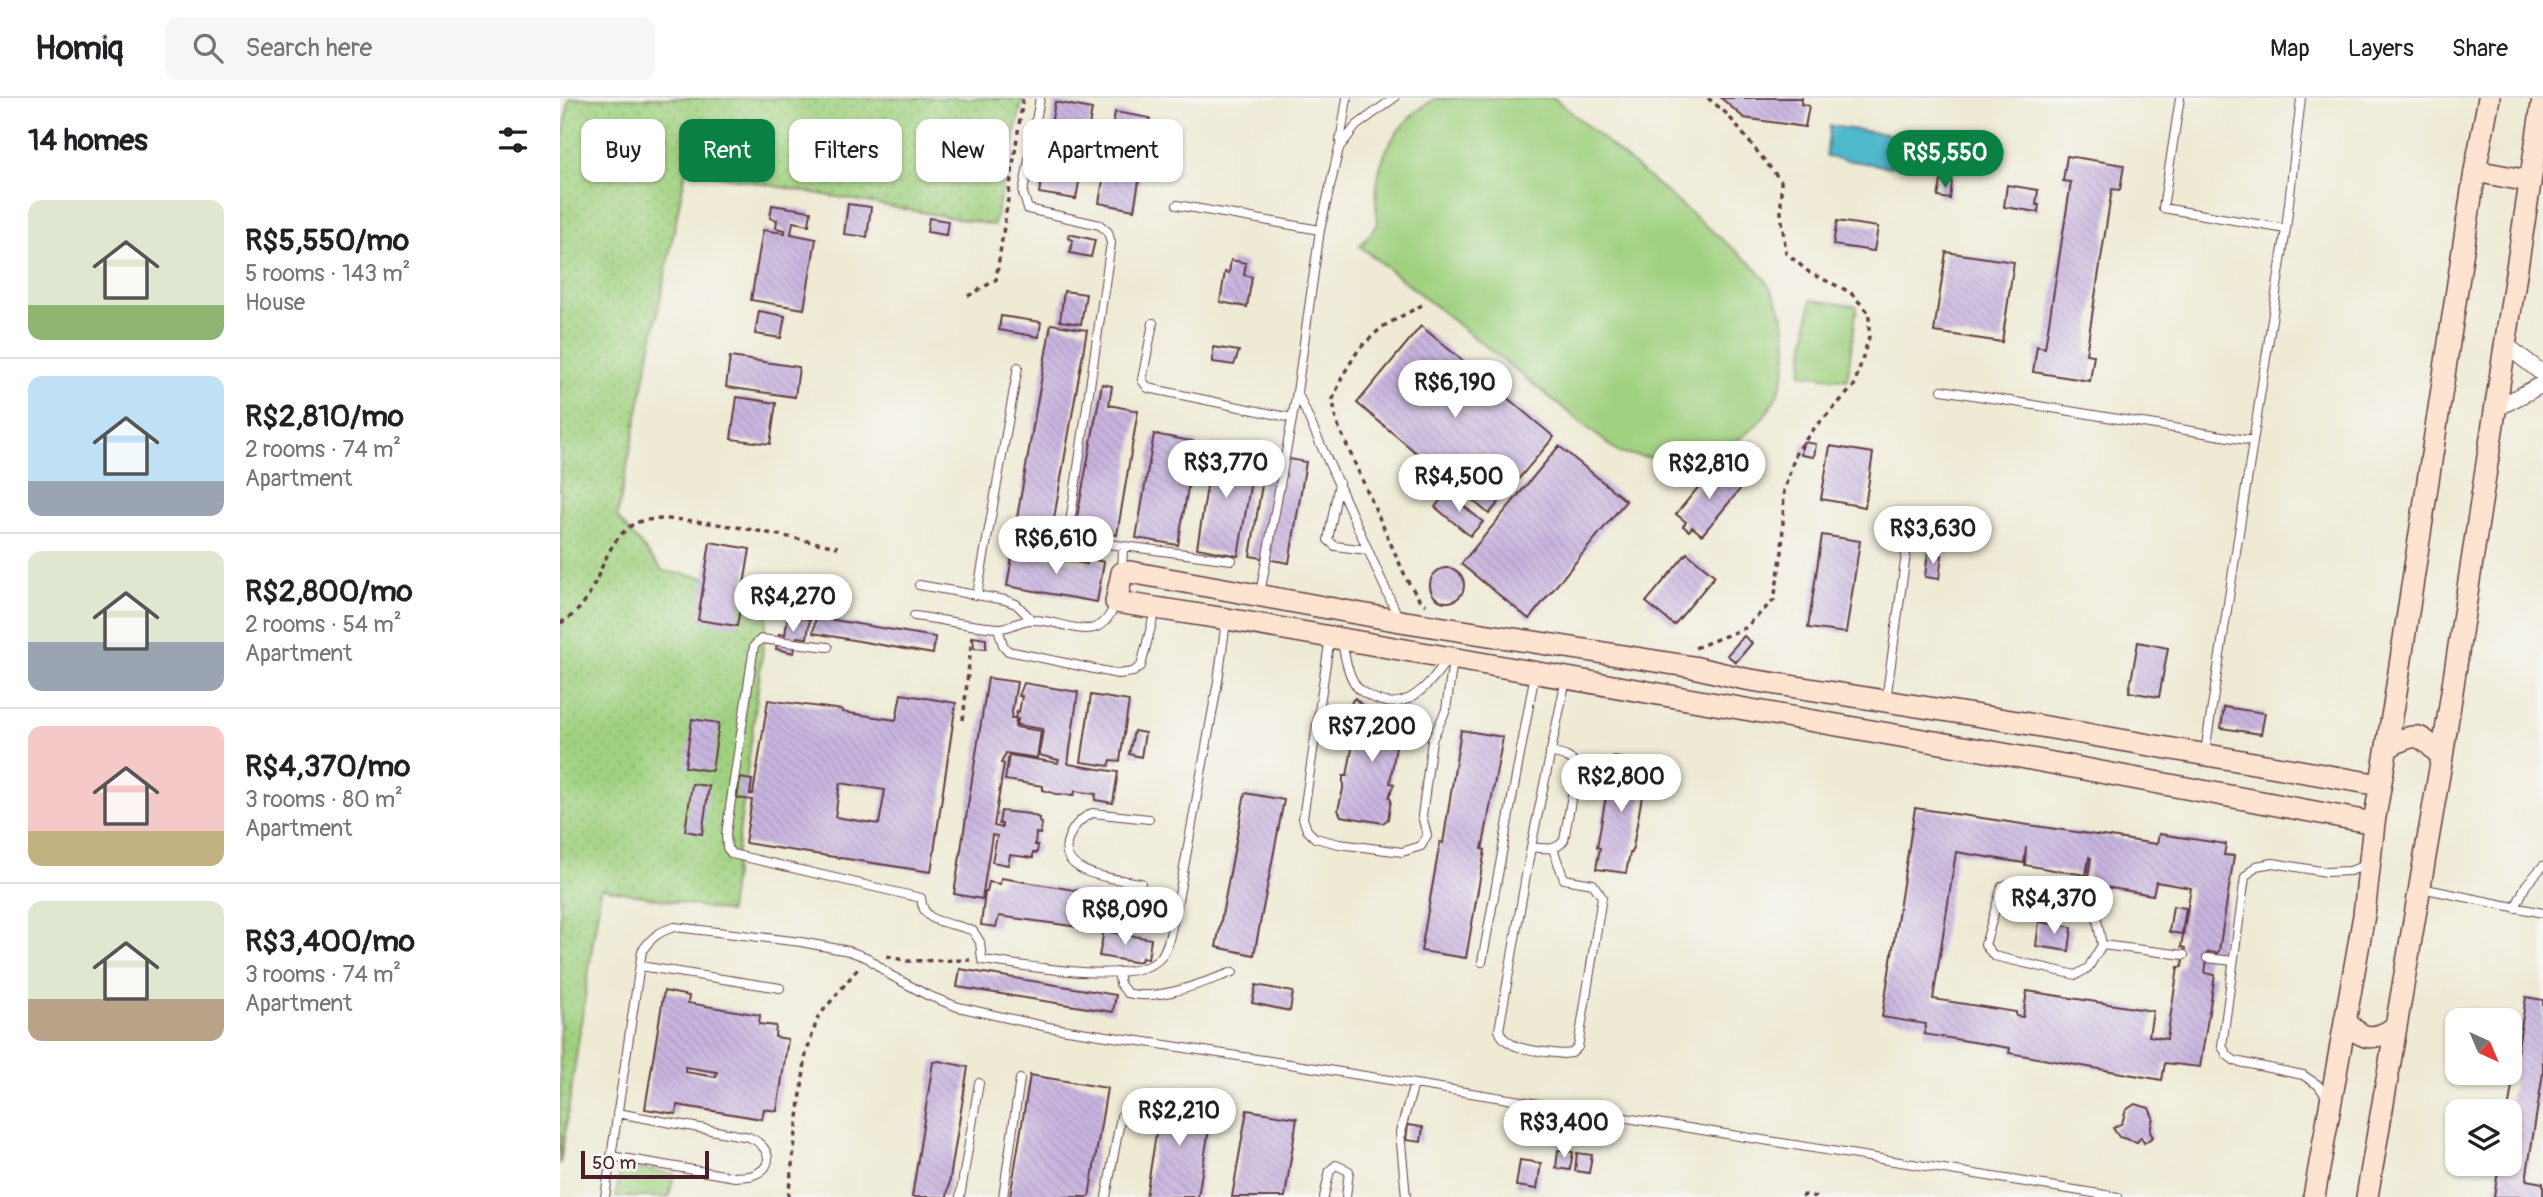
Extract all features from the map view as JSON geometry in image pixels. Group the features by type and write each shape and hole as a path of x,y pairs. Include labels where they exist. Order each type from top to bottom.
{"street":[{"path":"2314,1197 2364,915 2374,823 2388,747 2475,171 2489,98"},
{"path":"2367,1197 2442,757 2543,98"},
{"path":"2475,171 2529,181"},
{"path":"2506,345 2543,374"},
{"path":"2495,409 2543,384"},
{"path":"2374,823 2004,754 1227,618 1116,602 1122,573 1172,579 1480,635 1693,667 1745,679 2012,721 2381,785"},
{"path":"1160,609 1172,579"},
{"path":"1477,663 1480,635"},
{"path":"1743,709 1745,679"},
{"path":"2004,754 2012,721"},
{"path":"2388,747 2409,736 2418,736 2427,741 2442,757"},
{"path":"2213,757 2231,795"},
{"path":"2345,1020 2355,1032 2368,1037 2381,1037 2395,1027"}],"lane":[{"path":"1040,98 1023,193 1028,209 1100,225 1108,232 1111,243 1069,529 1073,536 1085,541 1232,560"},
{"path":"1260,595 1297,392 1320,230 1339,148 1347,98"},
{"path":"1339,148 1356,126 1394,98"},
{"path":"2180,98 2163,208 2286,229"},
{"path":"2213,757 2253,441 2286,229 2301,98"},
{"path":"1177,205 1320,230"},
{"path":"1153,323 1142,380 1148,388 1292,418"},
{"path":"976,595 1018,367"},
{"path":"1942,390 2253,441"},
{"path":"1297,392 1401,621"},
{"path":"1339,483 1328,540 1335,545 1367,550"},
{"path":"1886,701 1907,547"},
{"path":"1122,573 1123,548"},
{"path":"919,585 1005,600 1016,604 1031,620"},
{"path":"914,615 998,628 1031,620 1086,630 1102,625 1111,617 1116,602"},
{"path":"998,628 1003,645 1008,651 1126,674 1140,666 1160,609"},
{"path":"828,647 761,639 754,646 726,834 727,848 732,854 921,898 924,911 935,921 973,931 980,942 982,960 1079,972 1118,972 1145,967 1157,961 1164,952 1177,906 1227,618"},
{"path":"1336,639 1303,818 1307,830 1315,838 1339,844 1402,852 1417,849 1424,842 1427,835 1422,816 1432,740 1446,710 1450,658"},
{"path":"1336,639 1356,686 1378,701 1398,703 1420,692 1450,658"},
{"path":"1482,962 1535,673"},
{"path":"1553,849 1564,879 1593,884 1602,897 1578,1047 1572,1053 1563,1054 1509,1045 1501,1038 1499,1030 1531,847 1566,678"},
{"path":"1531,847 1553,849 1560,846 1564,840 1577,767 1574,761 1566,756 1550,752"},
{"path":"1141,883 1087,872 1067,856 1067,841 1076,825 1092,813 1149,818"},
{"path":"2330,1101 2318,1086 2303,1075 2235,1061 2227,1055 2222,1046 2245,877 2256,866 2273,863 2326,872 2350,871 2369,864"},
{"path":"2515,908 2526,885 2543,866"},
{"path":"2013,883 2088,902 2095,909 2102,946 2088,968 2076,975 1994,956 1985,945 2002,886 2013,883"},
{"path":"2421,888 2543,913"},
{"path":"605,1197 642,951 649,940 663,930 675,927 801,942 849,951 872,961 890,975 927,995 971,1010 1048,1027 2118,1197"},
{"path":"2102,946 2184,955"},
{"path":"2207,958 2233,961"},
{"path":"640,966 780,988"},
{"path":"1118,972 1120,984 1128,993 1153,996 1233,972"},
{"path":"1003,1197 1020,1079"},
{"path":"960,1197 979,1083"},
{"path":"1406,1197 1400,1132 1414,1084"},
{"path":"611,1156 735,1177 753,1175 765,1167 768,1157 766,1148 760,1141 749,1137 617,1112"},
{"path":"1106,1197 1121,1116"},
{"path":"1324,1197 1330,1170 1336,1166 1348,1170 1346,1197"}],"path":[{"path":"968,296 996,280 1023,98"},
{"path":"1683,653 1745,628 1774,600 1782,552 1784,490 1796,453 1854,386 1869,337 1869,313 1850,292 1810,273 1786,253 1781,213 1781,181 1727,114 1708,98"},
{"path":"1422,305 1382,327 1359,349 1343,375 1333,399 1336,421 1407,580 1420,602 1431,609"},
{"path":"560,623 579,611 613,545 636,523 681,520 746,529 838,547"},
{"path":"963,720 974,624"},
{"path":"788,1197 806,1054 818,1017 860,965 886,955 907,961 982,960"},
{"path":"1802,1197 1817,1197"}],"green space":[{"path":"569,98 1023,98 1009,159 1009,119 916,119 916,182 1004,182 994,225 753,182 775,182 775,119 679,119 679,182 684,182 617,517 663,571 771,587 729,912 601,888 560,1165 560,158"},
{"path":"1436,98 1554,98 1755,267 1771,289 1781,313 1786,338 1786,363 1780,388 1769,410 1751,430 1728,445 1701,455 1660,458 1618,452 1360,246 1378,224 1377,185 1386,151 1406,122"},
{"path":"1811,300 1857,306 1847,380 1801,374"},
{"path":"621,1166 674,1174 669,1197 616,1197"}],"water":[{"path":"1830,126 1895,135 1891,167 1826,157"}],"building":[{"path":"1721,98 1802,98 1801,104 1809,106 1805,127 1744,118"},
{"path":"1055,102 1092,109 1090,119 1052,119"},
{"path":"1115,112 1150,118 1150,119 1114,119"},
{"path":"2067,156 2124,165 2120,190 2112,189 2086,354 2094,355 2090,381 2033,372 2037,346 2045,348 2071,182 2063,181"},
{"path":"1941,181 1952,182 1950,199 1938,197"},
{"path":"1041,182 1079,182 1076,199 1039,193"},
{"path":"1103,182 1139,182 1134,210 1099,203"},
{"path":"2007,185 2038,190 2038,212 2004,207"},
{"path":"848,204 871,207 867,237 844,234"},
{"path":"772,205 811,211 809,225 793,222 791,234 816,239 804,309 751,300 763,230 785,233 785,230 776,228 777,220 770,218"},
{"path":"929,218 948,221 946,235 927,232"},
{"path":"1837,221 1878,227 1874,251 1833,245"},
{"path":"1069,234 1095,240 1091,257 1070,253 1073,240 1068,238"},
{"path":"1946,252 2014,262 2002,342 1934,332"},
{"path":"1231,260 1246,263 1244,275 1252,277 1247,307 1220,302 1225,272 1229,273"},
{"path":"1064,291 1086,294 1081,324 1060,321"},
{"path":"759,311 785,316 781,338 755,334"},
{"path":"1001,316 1041,322 1039,337 999,330"},
{"path":"1051,324 1087,330 1053,524 1017,518"},
{"path":"1421,326 1554,437 1489,514 1357,403"},
{"path":"1213,347 1239,351 1234,365 1213,362"},
{"path":"730,357 799,367 795,397 726,387"},
{"path":"1102,384 1112,386 1109,405 1138,411 1117,535 1075,528"},
{"path":"737,397 776,403 770,444 731,439"},
{"path":"1154,434 1196,442 1178,545 1136,538"},
{"path":"1803,442 1816,444 1814,457 1801,455"},
{"path":"1214,444 1256,452 1238,556 1197,548"},
{"path":"1559,446 1626,501 1529,619 1461,564"},
{"path":"1830,446 1873,453 1865,507 1821,499"},
{"path":"1267,455 1306,462 1289,563 1250,556"},
{"path":"1716,466 1726,474 1729,470 1735,475 1732,479 1742,487 1702,535 1692,527 1689,531 1683,526 1686,522 1676,514"},
{"path":"1447,492 1483,522 1470,536 1435,507"},
{"path":"1822,535 1860,541 1846,633 1808,628"},
{"path":"710,542 750,549 737,626 698,620"},
{"path":"1013,551 1087,564 1087,558 1104,562 1097,602 1007,586"},
{"path":"1928,552 1942,555 1939,579 1925,577"},
{"path":"1687,553 1715,576 1674,625 1646,602"},
{"path":"1447,568 1459,573 1464,585 1459,597 1447,602 1435,597 1430,585 1435,573"},
{"path":"788,616 810,619 807,638 797,637 794,653 776,649 779,634 785,635"},
{"path":"816,617 935,637 933,654 813,633"},
{"path":"1744,636 1752,643 1736,662 1727,655"},
{"path":"973,637 986,639 986,649 974,648"},
{"path":"2138,642 2168,648 2159,697 2129,692"},
{"path":"988,678 1017,682 1011,718 1015,718 1017,711 1019,712 1022,696 1019,696 1024,683 1078,692 1068,764 1118,772 1113,803 1095,800 1096,794 1075,791 1074,795 1056,794 1043,790 1043,786 1005,780 1009,755 1058,763 1059,760 1039,755 1043,729 1017,725 1016,719 1015,727 1041,731 1037,758 1006,753 1001,763 1004,764 994,826 1002,828 1002,824 999,824 1001,811 1030,814 1039,818 1042,823 1040,834 1036,833 1037,853 1033,853 1033,858 1010,855 1008,865 992,862 997,836 992,835 982,899 954,894"},
{"path":"901,694 956,703 931,872 745,843 752,800 737,798 740,778 752,780 750,794 753,794 768,700 896,720","holes":["840,783 885,790 879,824 835,817"]},
{"path":"1091,695 1129,701 1120,761 1111,760 1109,766 1081,762"},
{"path":"1355,698 1365,709 1396,714 1408,707 1411,710 1408,729 1399,728 1390,783 1394,784 1389,797 1391,800 1388,819 1383,823 1341,816 1338,810 1343,776 1347,776 1357,721 1349,719"},
{"path":"2224,707 2265,713 2261,734 2221,728"},
{"path":"692,719 719,723 712,771 685,767"},
{"path":"1461,730 1503,737 1482,849 1485,850 1466,958 1421,951 1440,842 1443,843"},
{"path":"1134,731 1145,733 1141,757 1129,754"},
{"path":"1613,757 1648,762 1626,873 1596,869 1600,848 1597,847"},
{"path":"692,784 709,786 702,834 685,831"},
{"path":"1245,793 1284,800 1254,955 1216,947"},
{"path":"1915,808 2157,844 2159,834 2226,844 2224,855 2234,856 2219,951 2208,952 2207,958 2205,973 2215,975 2200,1067 2165,1063 2162,1080 2009,1053 2010,1048 1924,1034 1926,1024 1882,1017","holes":["2026,847 2025,865 2086,875 2089,857 2087,884 2153,895 2156,882 2191,888 2181,947 2185,948 2182,967 2178,967 2167,1039 2149,1036 2153,1011 2027,991 2023,1017 2016,1016 2016,1012 1933,999 1956,852 2024,863"]},
{"path":"1001,878 1099,894 1094,929 999,916 996,927 981,925 985,892 989,882 1000,884"},
{"path":"2173,906 2186,908 2182,934 2169,932"},
{"path":"2039,922 2072,927 2069,951 2036,946"},
{"path":"1104,931 1151,939 1148,959 1142,958 1141,961 1134,962 1099,956"},
{"path":"960,969 1116,995 1113,1012 957,987"},
{"path":"1256,985 1293,992 1290,1011 1252,1003"},
{"path":"664,991 689,996 688,1003 760,1015 759,1024 776,1026 775,1037 788,1039 777,1111 764,1109 762,1119 677,1105 676,1114 645,1109","holes":["685,1067 717,1072 716,1077 685,1072"]},
{"path":"2526,997 2543,1000 2543,1073 2526,1180 2543,1183 2543,1197 2494,1197 2497,1176 2522,1176 2522,1099 2510,1099 2512,1085 2522,1085 2522,1022"},
{"path":"933,1062 968,1067 947,1197 912,1197"},
{"path":"1030,1075 1107,1088 1089,1197 1010,1197"},
{"path":"1162,1096 1213,1104 1198,1197 1146,1197"},
{"path":"2135,1104 2149,1108 2153,1117 2150,1132 2153,1137 2144,1143 2141,1137 2137,1142 2119,1137 2113,1128 2122,1123 2126,1110"},
{"path":"1247,1110 1297,1118 1285,1197 1232,1197"},
{"path":"1408,1125 1423,1127 1421,1142 1406,1140"},
{"path":"1558,1150 1573,1152 1570,1170 1556,1168"},
{"path":"1577,1153 1592,1155 1589,1173 1575,1171"},
{"path":"1520,1160 1541,1163 1537,1189 1516,1186"}]}
